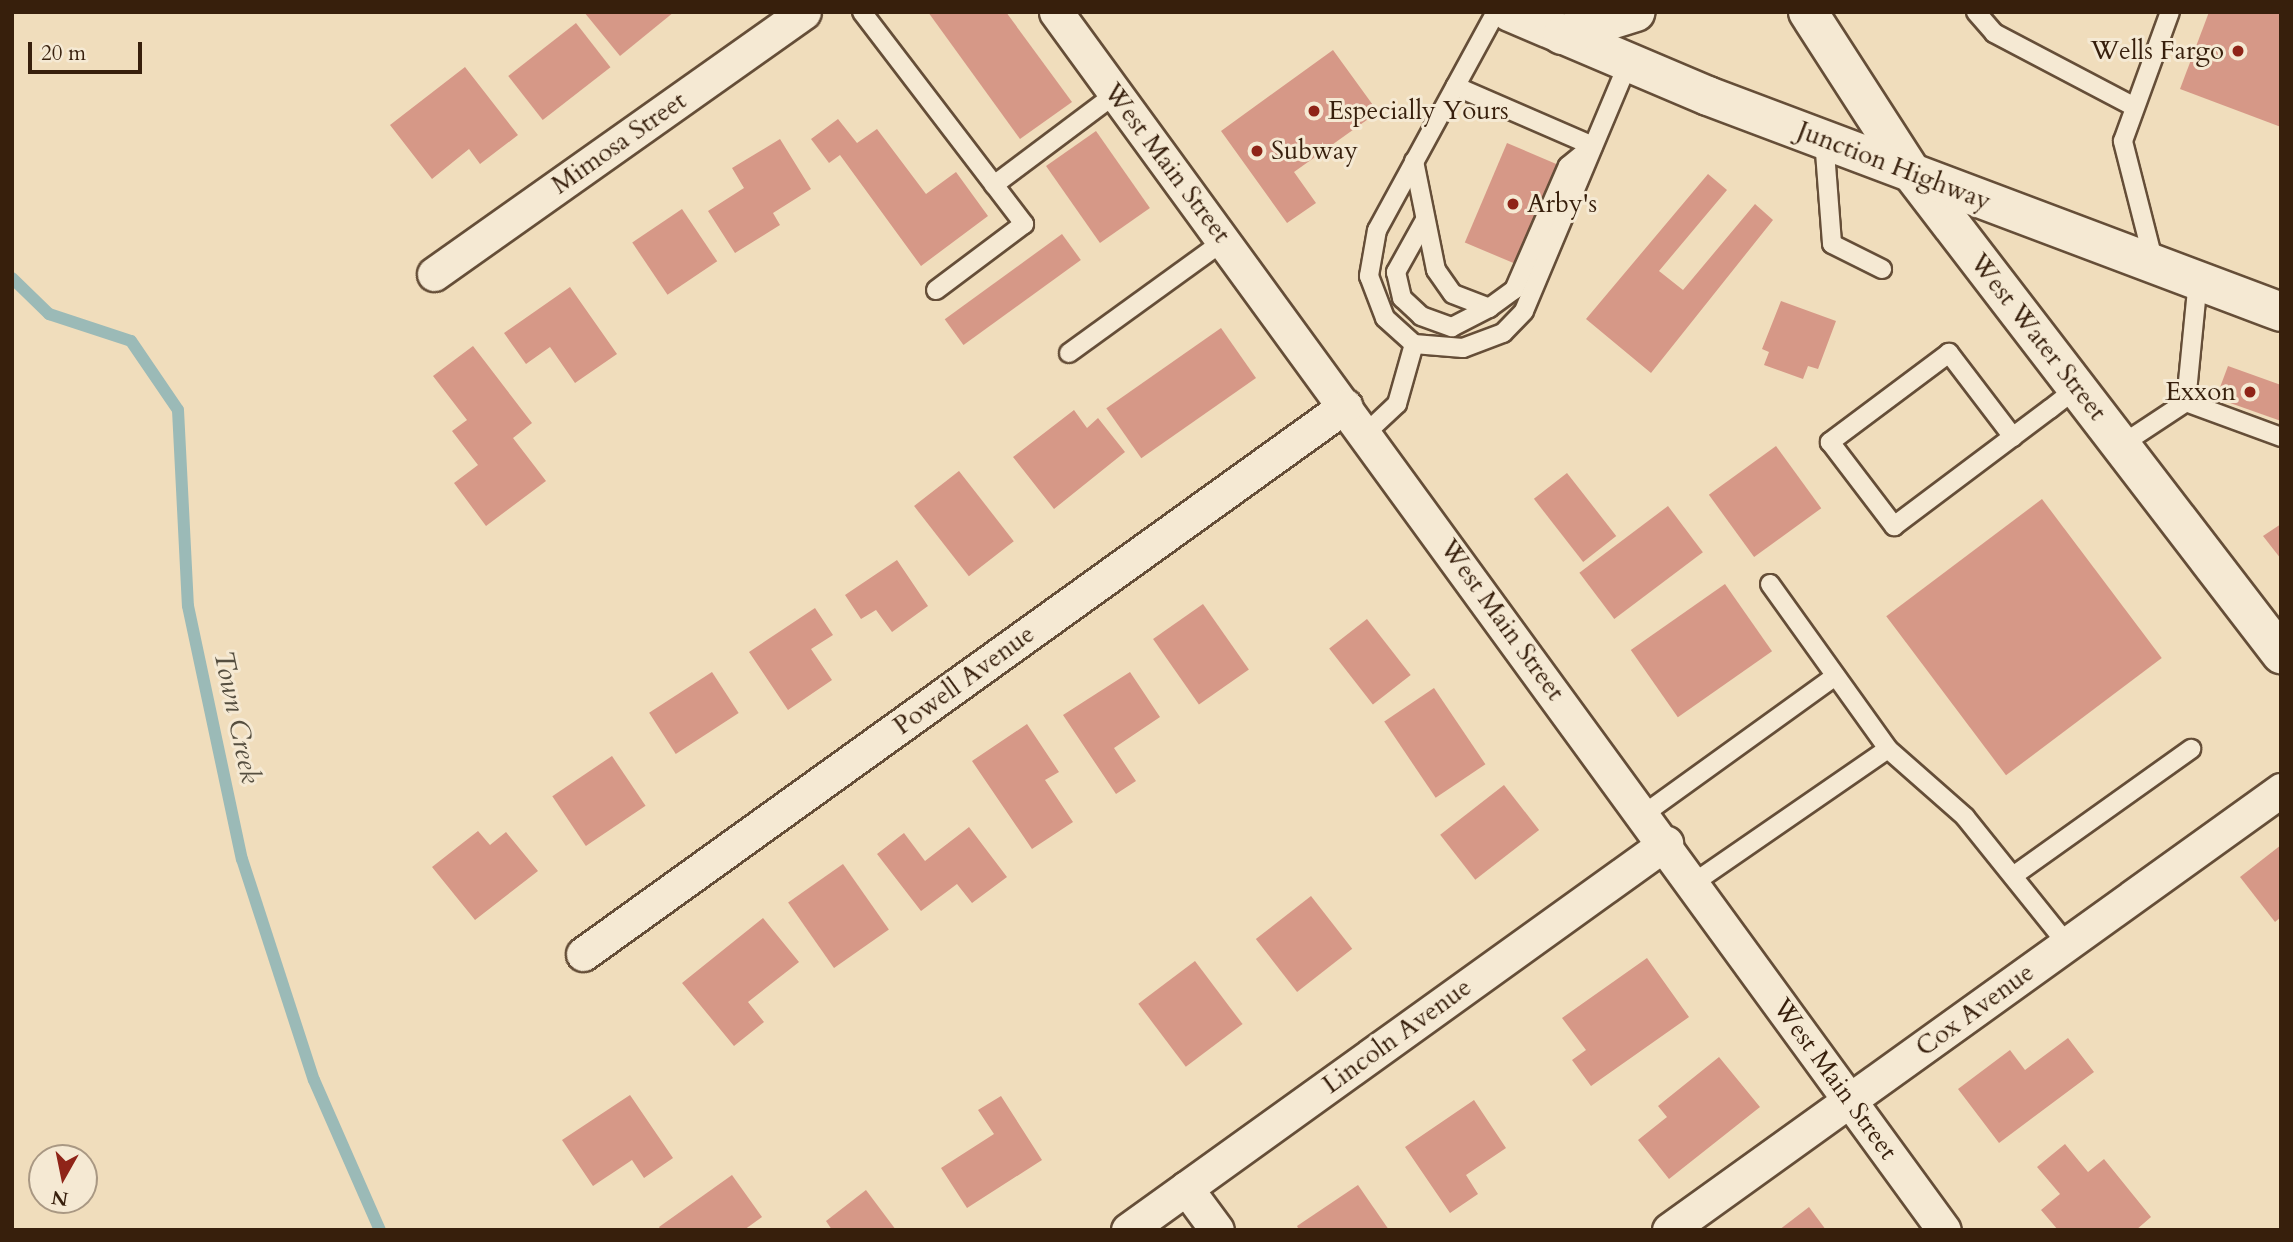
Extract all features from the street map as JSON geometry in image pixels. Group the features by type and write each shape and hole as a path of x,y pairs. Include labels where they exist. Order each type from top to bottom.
{"main road":[{"name":"Junction Highway","path":"1510,12 1628,63 2281,312"},
{"path":"1562,35 1636,12"},
{"name":"West Water Street","path":"1808,12 1911,172 2281,654"}],"street":[{"name":"Mimosa Street","path":"434,274 804,12"},
{"name":"West Main Street","path":"1056,12 1695,882 1944,1230"},
{"name":"Powell Avenue","path":"583,954 1345,406"},
{"name":"Cox Avenue","path":"1669,1230 2281,790"},
{"name":"Lincoln Avenue","path":"1128,1230 1666,843"},
{"path":"1186,1188 1217,1230"}],"lane":[{"path":"862,12 1024,224 936,290"},
{"path":"1496,12 1377,230 1369,276 1385,318 1414,344 1463,348 1503,333 1524,311 1628,63"},
{"path":"1976,12 1994,33 2135,107"},
{"path":"2155,264 2123,141 2170,12"},
{"path":"1455,86 1593,146"},
{"path":"994,185 1115,94"},
{"path":"1824,139 1832,244 1882,269"},
{"path":"1425,220 1396,272 1402,298 1421,316 1452,327 1489,308 1514,290 1568,166 1593,146"},
{"path":"1414,161 1436,270 1453,294 1489,308"},
{"path":"1069,353 1225,240"},
{"path":"2186,402 2198,281"},
{"path":"1365,434 1397,404 1414,344"},
{"path":"2013,437 1949,353 1830,442 1894,526 2013,437 2077,388"},
{"path":"2186,402 2281,437"},
{"path":"2121,445 2186,402"},
{"path":"1770,584 1888,750 1965,817 2067,944"},
{"path":"1644,814 1835,676"},
{"path":"2013,876 2191,749"},
{"path":"1695,882 1888,750"}],"building":[{"path":"584,12 674,12 620,56"},
{"path":"928,12 1006,12 1072,102 1020,139"},
{"name":"Wells Fargo","path":"2209,12 2281,12 2281,127 2180,89"},
{"path":"576,23 610,67 543,120 508,76"},
{"name":"Especially Yours","path":"1333,50 1378,112 1294,172 1316,203 1287,223 1221,131"},
{"path":"465,67 518,135 480,164 469,149 432,179 390,125"},
{"path":"838,119 857,143 877,129 926,194 956,172 988,216 921,266 840,155 829,163 811,139"},
{"path":"1096,131 1150,208 1100,243 1046,166"},
{"path":"780,139 811,189 773,213 780,225 735,253 708,211 744,188 732,168"},
{"name":"Arby's","path":"1507,143 1560,166 1518,265 1465,242"},
{"path":"1708,174 1727,190 1659,271 1683,290 1755,204 1773,220 1651,373 1586,319"},
{"path":"682,209 717,261 667,295 632,243"},
{"path":"1062,234 1081,260 964,345 945,319"},
{"path":"570,287 617,354 575,383 550,347 526,364 504,333"},
{"path":"1781,301 1836,321 1818,369 1808,366 1803,379 1764,365 1769,352 1762,349"},
{"path":"1221,328 1256,378 1141,458 1106,408"},
{"path":"473,346 532,423 513,438 546,481 486,526 454,483 478,465 452,431 467,420 433,376"},
{"name":"Exxon","path":"2228,366 2281,385 2281,421 2216,398"},
{"path":"1074,410 1087,428 1098,418 1125,452 1054,509 1013,457"},
{"path":"1776,446 1821,508 1754,557 1709,495"},
{"path":"959,471 1014,541 969,576 914,506"},
{"path":"1567,473 1616,536 1583,562 1534,499"},
{"path":"2042,499 2162,658 2006,775 1886,616"},
{"path":"1668,506 1703,552 1614,619 1579,573"},
{"path":"2281,524 2281,559 2263,536"},
{"path":"897,560 928,606 892,632 876,610 861,619 845,595"},
{"path":"1725,584 1772,651 1678,717 1631,650"},
{"path":"1203,604 1249,670 1199,705 1153,639"},
{"path":"815,608 833,635 811,649 832,680 788,710 749,652"},
{"path":"1367,619 1411,675 1373,705 1329,649"},
{"path":"712,672 739,713 676,754 649,713"},
{"path":"1130,672 1160,717 1114,748 1136,781 1116,794 1063,715"},
{"path":"1434,688 1485,764 1436,798 1384,722"},
{"path":"1027,724 1059,772 1045,780 1073,822 1032,849 972,761"},
{"path":"612,756 646,806 586,846 552,796"},
{"path":"1504,785 1539,830 1475,880 1440,835"},
{"path":"969,827 1007,877 972,903 957,884 921,911 877,854 904,833 925,861"},
{"path":"478,831 490,845 506,832 538,871 475,920 432,867"},
{"path":"2281,845 2281,917 2275,922 2240,877"},
{"path":"843,864 889,930 834,968 788,902"},
{"path":"1311,896 1352,949 1297,992 1256,939"},
{"path":"763,918 799,962 748,1002 764,1022 734,1046 682,983"},
{"path":"1647,958 1689,1017 1591,1086 1572,1060 1586,1050 1562,1018"},
{"path":"1195,961 1243,1024 1186,1067 1138,1004"},
{"path":"2068,1038 2094,1072 1999,1143 1958,1089 2010,1050 2025,1070"},
{"path":"1719,1057 1760,1107 1669,1179 1638,1140 1667,1117 1658,1106"},
{"path":"630,1095 673,1158 644,1178 632,1160 593,1186 562,1140"},
{"path":"1001,1096 1042,1160 967,1208 941,1168 994,1134 978,1110"},
{"path":"1474,1100 1506,1148 1466,1175 1478,1194 1450,1213 1405,1147"},
{"path":"2065,1144 2088,1172 2104,1159 2151,1217 2136,1230 2058,1230 2041,1210 2060,1194 2037,1167"},
{"path":"732,1175 762,1217 744,1230 661,1230 659,1227"},
{"path":"1358,1185 1389,1230 1299,1230 1297,1226"},
{"path":"866,1190 896,1230 832,1230 826,1221"},
{"path":"1809,1207 1826,1230 1779,1230"}],"waterway":[{"name":"Town Creek","path":"12,278 49,314 131,341 178,410 188,606 242,859 314,1080 380,1230"}],"place":[{"name":"Wells Fargo","path":"2238,51"},
{"name":"Especially Yours","path":"1314,111"},
{"name":"Subway","path":"1257,151"},
{"name":"Arby's","path":"1513,204"},
{"name":"Exxon","path":"2250,392"}]}
